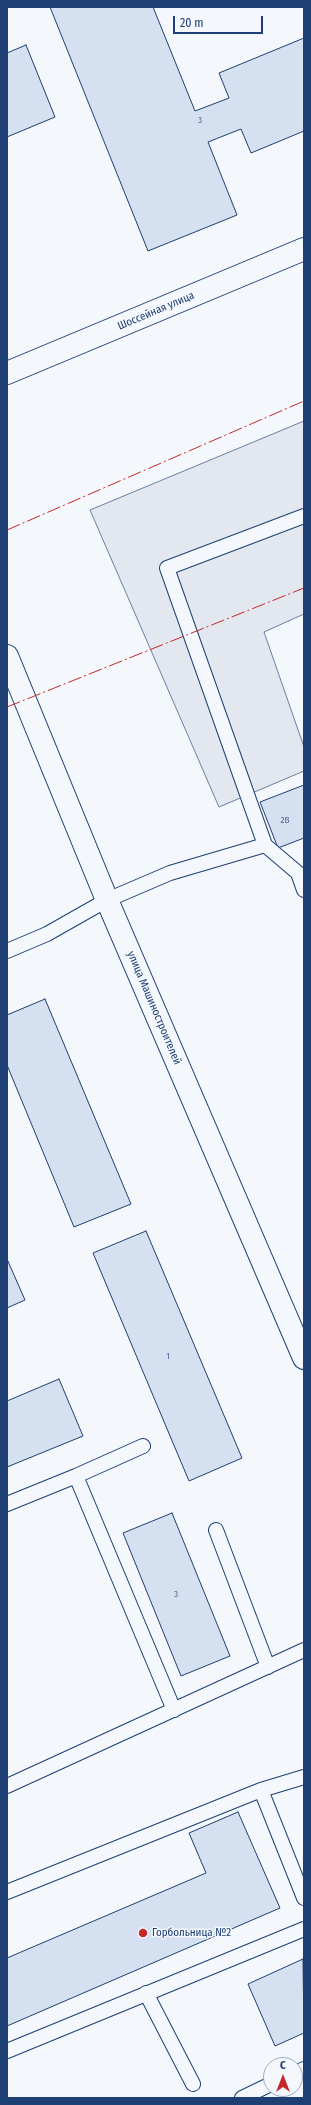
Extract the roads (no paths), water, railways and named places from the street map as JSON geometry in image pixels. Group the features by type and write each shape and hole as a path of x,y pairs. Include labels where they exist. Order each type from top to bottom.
{"street":[{"name":"Шоссейная улица","path":"7,373 304,249"},
{"name":"улица Машиностроителей","path":"7,656 107,900 302,1348"}],"lane":[{"path":"304,516 167,568 265,845 298,873 304,890"},
{"path":"7,951 47,934 107,900 170,874 265,845"},
{"path":"7,1504 76,1476 143,1446"},
{"path":"76,1476 174,1710"},
{"path":"216,1530 268,1667"},
{"path":"7,1786 304,1650"},
{"path":"7,1892 261,1790 304,1777"},
{"path":"261,1790 304,1898"},
{"path":"7,2051 304,1929"},
{"path":"146,1993 193,2084"},
{"path":"242,2098 263,2088"}],"place":[{"name":"Горбольница №2","path":"143,1933"}]}
